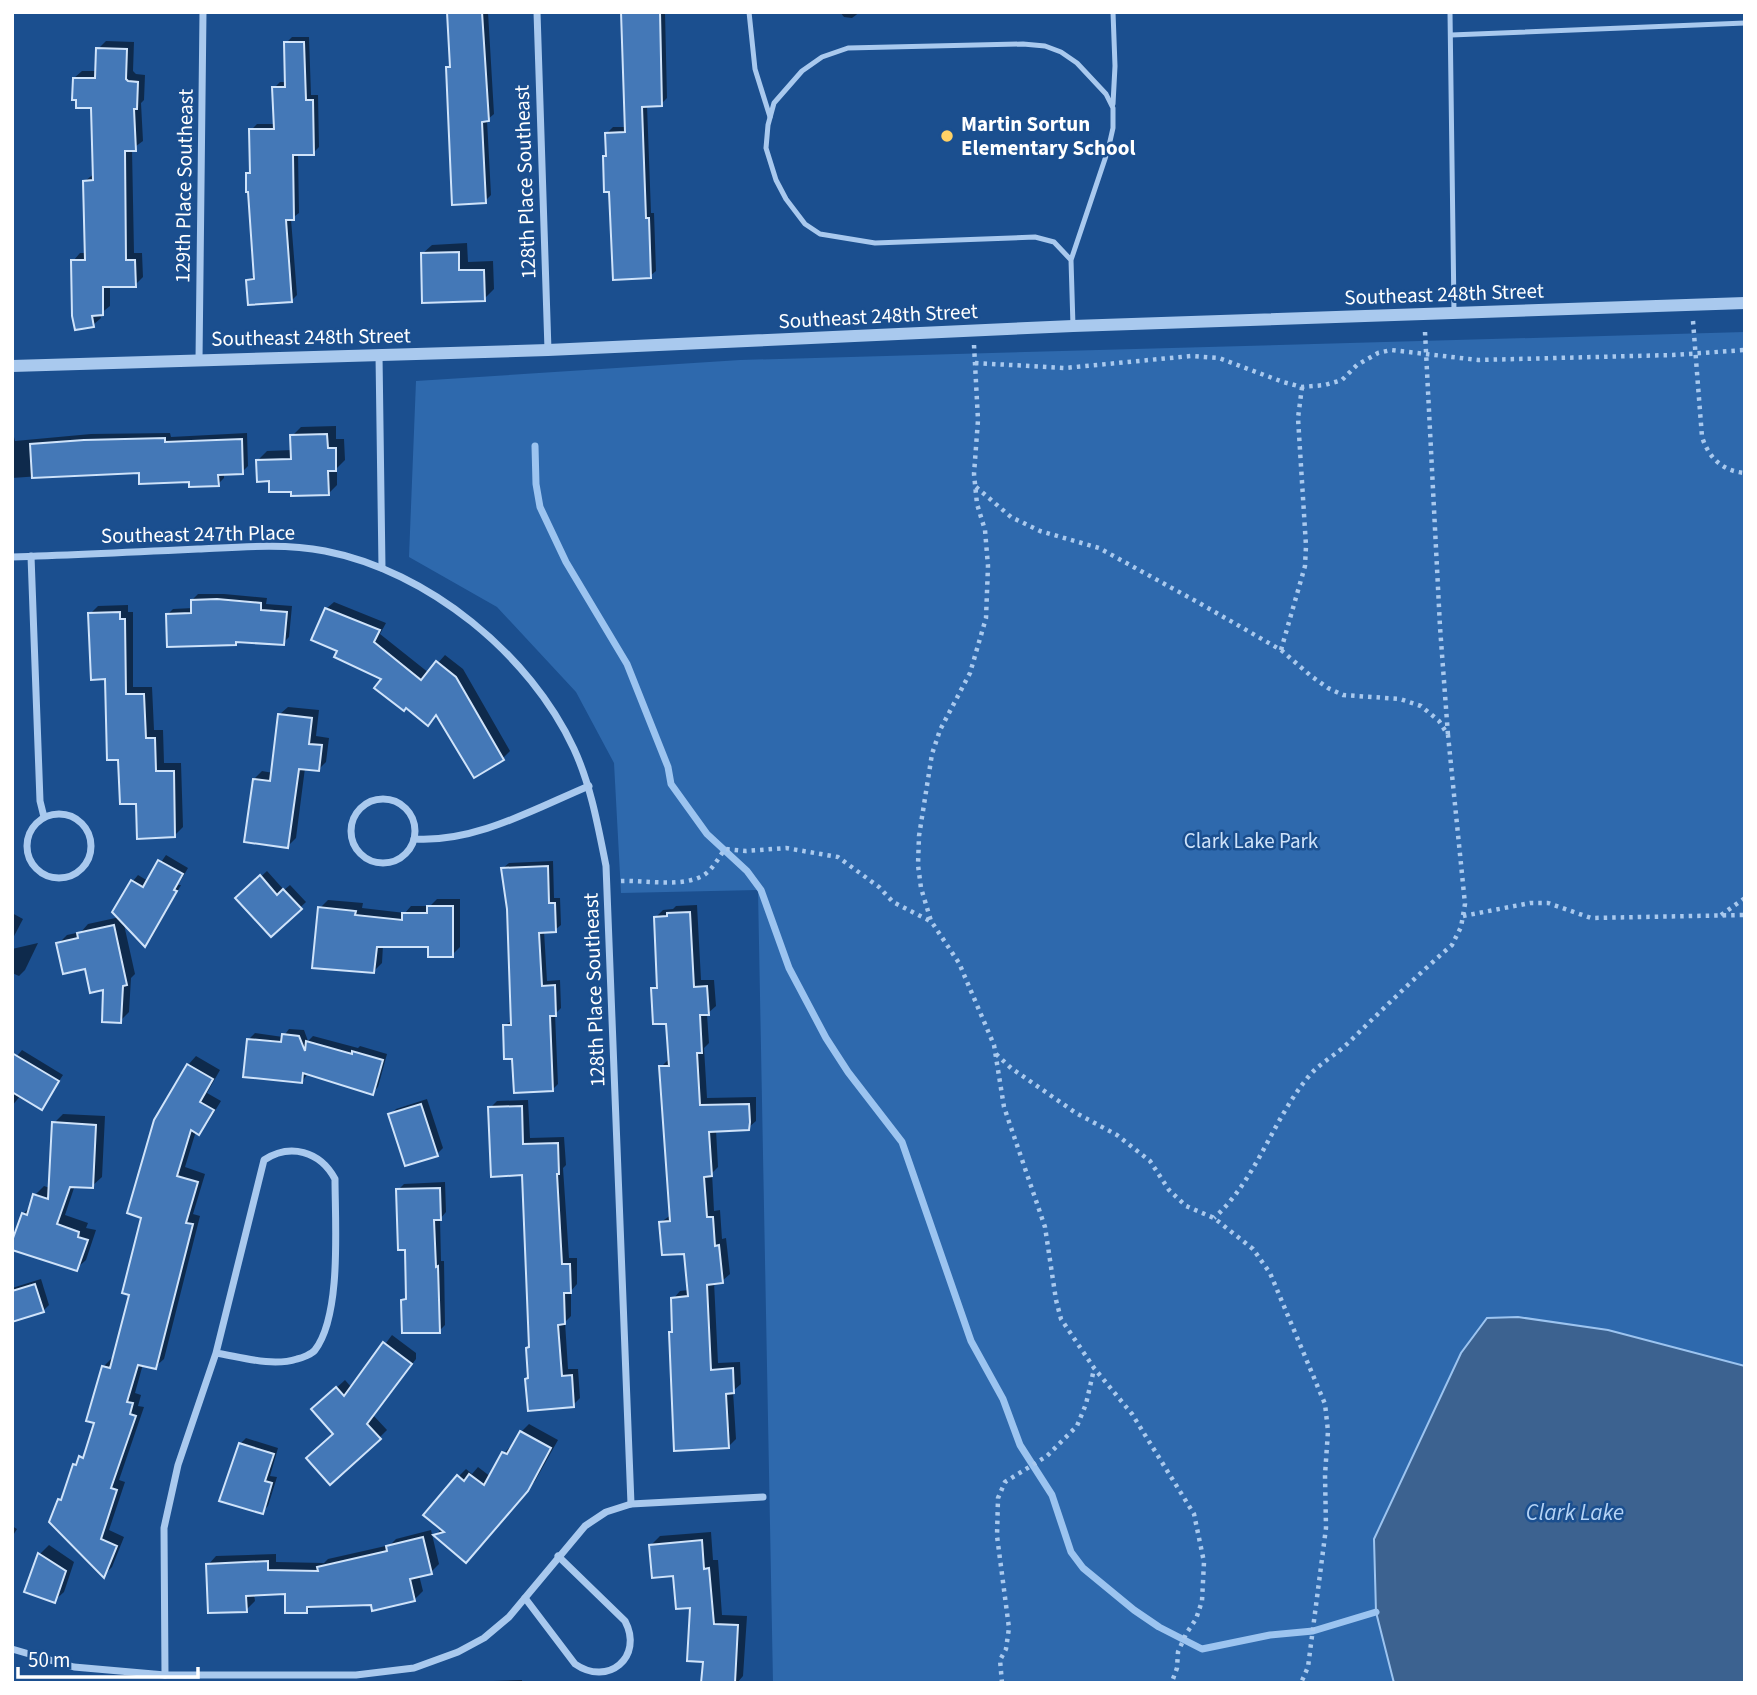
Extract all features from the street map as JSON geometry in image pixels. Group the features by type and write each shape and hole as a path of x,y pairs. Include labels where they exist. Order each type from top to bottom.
{"street":[{"name":"129th Place Southeast","path":"199,360 203,12"},
{"name":"128th Place Southeast","path":"537,12 548,350"},
{"name":"Southeast 248th Street","path":"12,366 548,350 1073,326 1745,303"},
{"path":"379,355 382,568"},
{"name":"Southeast 247th Place","path":"12,557 265,546 324,551 382,568"},
{"path":"31,556 40,801 44,817"},
{"name":"128th Place Southeast","path":"382,568 441,600 494,640 542,694 573,748 589,786 607,866 631,1504"},
{"path":"414,839 430,840 469,835 589,786"},
{"path":"385,799 405,808 411,817 414,839 403,855 395,861 375,862 366,858 353,844 352,824 356,814 364,806 385,799"},
{"path":"64,814 82,823 88,831 91,841 88,861 73,875 63,878 41,873 27,855 29,833 44,817 64,814"},
{"path":"165,1675 164,1528 178,1465 216,1353 264,1160 284,1150 309,1153 330,1169 335,1179 333,1294 326,1329 314,1352 295,1360 267,1362 216,1353"},
{"path":"12,1649 74,1667 165,1675 356,1679 414,1668 458,1652 484,1638 509,1617 585,1526 606,1512 631,1504 763,1497"},
{"path":"526,1598 575,1664 584,1670 604,1672 622,1662 631,1642 625,1621 558,1556"}],"lane":[{"path":"749,12 755,69 770,117"},
{"path":"1073,326 1072,260 1113,128 1113,12"},
{"path":"1450,12 1454,312"},
{"path":"1451,36 1745,23"},
{"path":"1072,260 1054,242 1035,237 875,243 821,234 805,224 786,199 776,180 766,148 770,117 774,103 802,71 822,57 848,48 1023,44 1045,46 1061,52 1077,63 1106,94 1113,108"}],"path":[{"path":"1692,305 1702,437 1707,451 1724,468 1745,473"},
{"path":"1214,1219 1253,1171 1310,1074 1334,1056 1452,946 1461,928 1465,904 1440,627 1424,313"},
{"path":"972,331 978,420 974,474 985,530 988,566 986,618 970,673 940,730 932,754 919,836 919,865 925,906 931,921 959,963 984,1017 996,1054 1004,1107 1045,1227 1061,1319 1094,1368 1132,1414 1194,1514 1204,1562 1203,1592 1196,1619 1178,1652 1173,1679 1176,1683"},
{"path":"975,363 1065,368 1191,356 1219,358 1283,383 1302,387 1342,380 1357,365 1378,353 1391,350 1478,360 1696,354 1745,350"},
{"path":"1281,650 1305,566 1298,418 1302,387"},
{"path":"975,486 1011,517 1040,531 1099,548 1281,650 1311,676 1343,695 1400,699 1421,706 1440,721 1448,735"},
{"path":"607,881 676,882 693,879 711,868 725,849 800,850 838,857 879,887 893,902 931,921"},
{"path":"1720,916 1745,898"},
{"path":"1463,916 1530,903 1548,903 1591,918 1745,915"},
{"path":"996,1054 1011,1068 1076,1114 1117,1135 1150,1161 1169,1190 1186,1206 1214,1219 1253,1249 1270,1273 1325,1404 1328,1431 1326,1528 1308,1667 1301,1683"},
{"path":"1002,1683 1000,1660 1006,1648 1009,1628 999,1558 998,1498 1005,1482 1047,1457 1077,1426 1086,1404 1094,1368"}],"green space":[{"name":"Clark Lake Park","path":"1745,332 1745,1683 773,1683 758,890 621,893 614,763 576,692 497,607 409,557 416,381 740,360"}],"water":[{"name":"Clark Lake","path":"1518,1317 1608,1330 1745,1366 1745,1683 1394,1683 1376,1612 1374,1539 1461,1353 1487,1318"}],"building":[{"path":"447,12 482,12 489,121 482,122 486,203 452,205 446,67 450,67"},
{"path":"621,12 660,12 662,106 642,107 651,278 613,280 609,192 604,192 603,156 606,156 605,133 625,132"},
{"path":"284,42 304,42 306,100 313,100 314,155 293,155 294,220 286,220 292,302 248,305 246,280 254,279 246,192 246,173 250,173 249,129 274,129 272,87 285,87"},
{"path":"96,48 127,49 126,79 138,82 137,109 134,109 136,151 125,151 126,260 135,260 136,287 103,287 103,315 92,316 94,327 75,330 72,316 71,260 85,260 83,181 93,180 91,108 76,108 76,100 72,100 73,78 95,78"},
{"path":"459,252 459,270 484,270 485,301 422,303 421,253"},
{"path":"327,434 328,448 336,448 336,471 328,471 329,495 291,496 291,492 269,492 269,481 257,482 256,460 291,459 290,435"},
{"path":"165,438 165,442 242,439 243,474 218,475 219,486 189,487 189,482 139,484 139,473 32,478 30,444"},
{"path":"217,599 261,603 261,610 287,612 284,645 236,642 236,645 167,647 166,614 191,613 191,600"},
{"path":"325,608 380,630 374,642 421,680 436,661 456,677 504,760 474,778 436,715 428,726 374,688 381,679 334,657 337,651 311,640"},
{"path":"120,612 120,619 125,619 126,694 144,694 146,738 155,738 156,771 174,771 175,837 137,839 136,804 120,804 118,760 107,760 105,679 91,680 88,613"},
{"path":"278,714 312,718 309,744 322,745 319,771 299,769 288,848 244,842 253,779 270,781"},
{"path":"158,860 183,874 174,890 177,891 145,947 112,912 131,880 143,887"},
{"path":"548,866 549,903 555,903 556,932 539,933 542,986 555,985 556,1016 550,1016 553,1091 514,1093 512,1059 504,1059 503,1025 511,1025 507,909 501,868"},
{"path":"260,875 277,895 283,889 302,909 271,937 235,898"},
{"path":"427,906 453,906 453,957 428,957 428,947 377,947 374,973 312,968 318,907 356,911 355,915 402,920 402,913 427,913"},
{"path":"690,912 694,987 707,986 709,1015 700,1015 702,1053 697,1053 700,1105 749,1104 750,1122 749,1130 709,1132 712,1176 704,1177 707,1217 713,1217 715,1246 719,1245 723,1283 707,1285 711,1370 733,1368 734,1393 726,1394 729,1448 674,1451 669,1332 672,1332 671,1298 688,1296 684,1254 662,1255 659,1222 670,1221 659,1066 669,1066 666,1024 653,1024 651,988 657,988 654,917 667,916 667,913"},
{"path":"114,925 127,985 123,986 121,1023 102,1022 103,990 90,993 85,969 63,974 56,943 78,938 77,933"},
{"path":"282,1034 299,1036 305,1051 306,1041 383,1060 373,1095 303,1073 302,1083 243,1077 247,1039 281,1042"},
{"path":"12,1053 59,1081 42,1110 12,1092"},
{"path":"187,1064 213,1079 200,1102 214,1110 199,1135 191,1130 177,1176 198,1182 186,1223 193,1224 156,1369 138,1365 127,1402 133,1403 130,1414 136,1416 111,1488 117,1490 101,1539 117,1546 104,1578 49,1522 58,1499 61,1500 73,1464 76,1465 79,1456 83,1458 94,1423 86,1421 102,1366 110,1368 129,1295 122,1293 141,1218 127,1213 154,1120"},
{"path":"421,1104 438,1156 405,1166 388,1114"},
{"path":"522,1106 523,1144 558,1143 562,1264 570,1264 571,1293 564,1293 565,1324 558,1325 562,1376 572,1375 574,1407 528,1411 525,1379 528,1378 526,1348 529,1347 522,1175 491,1177 488,1107"},
{"path":"52,1122 96,1125 93,1188 70,1187 57,1224 79,1232 78,1237 88,1240 77,1271 12,1250 12,1241 22,1213 27,1215 33,1194 48,1199"},
{"path":"440,1188 441,1220 434,1220 440,1333 402,1333 401,1300 406,1299 405,1250 398,1250 396,1189"},
{"path":"35,1284 44,1312 12,1322 12,1291"},
{"path":"383,1342 412,1364 367,1424 381,1439 330,1485 306,1458 333,1434 311,1409 336,1387 344,1396"},
{"path":"520,1431 551,1448 528,1491 466,1563 433,1535 444,1532 423,1515 457,1475 464,1481 469,1474 484,1485 502,1452 507,1454"},
{"path":"239,1443 274,1454 265,1481 272,1483 263,1514 219,1501"},
{"path":"423,1537 432,1574 410,1579 415,1601 372,1611 371,1605 307,1607 307,1613 285,1613 285,1594 246,1596 247,1612 208,1613 206,1564 268,1561 268,1570 318,1571 317,1567 387,1551 386,1546"},
{"path":"702,1540 704,1569 709,1568 714,1624 738,1625 735,1683 701,1683 703,1662 687,1661 690,1608 676,1609 673,1576 652,1578 649,1545"},
{"path":"38,1553 66,1571 55,1603 24,1592"}],"waterway":[{"path":"535,446 536,484 540,507 566,562 627,664 668,767 671,784 707,834 747,871 761,890 789,968 826,1038 848,1072 902,1142 971,1341 1003,1399 1020,1445 1052,1495 1071,1552 1083,1568 1134,1610 1159,1627 1202,1649 1270,1635 1313,1631 1376,1612"}],"place":[{"name":"Martin Sortun Elementary School","path":"947,136"}]}
